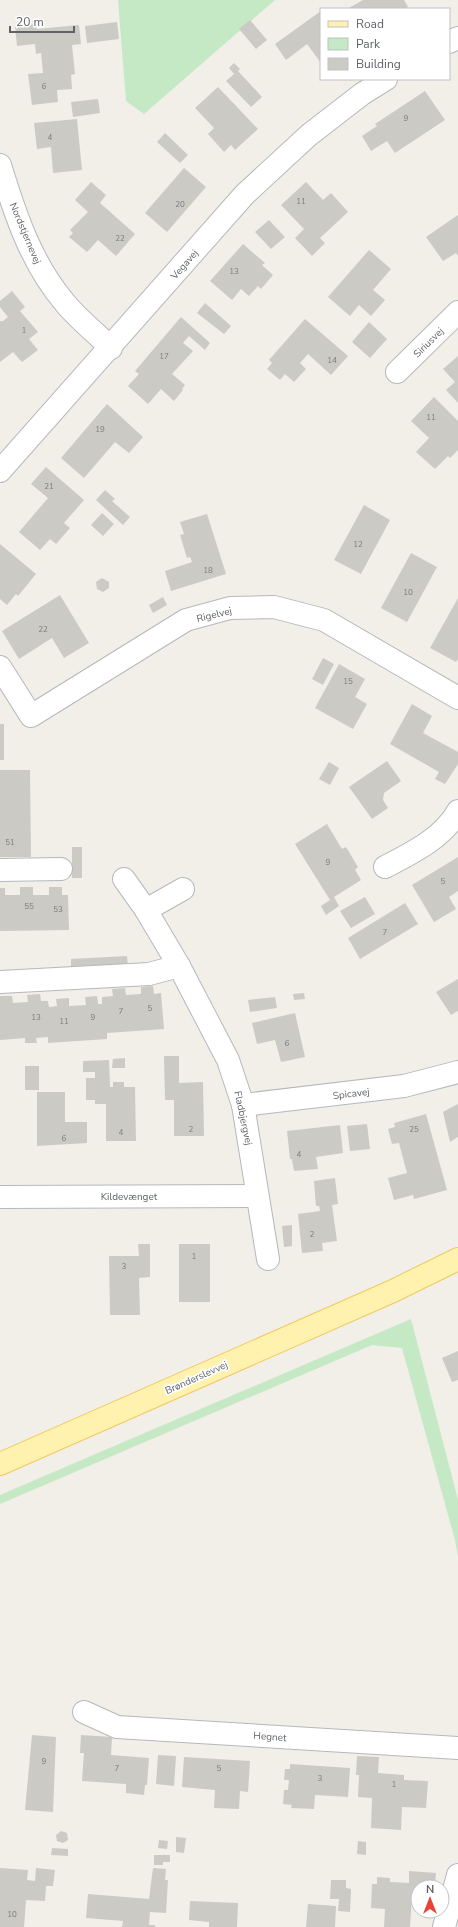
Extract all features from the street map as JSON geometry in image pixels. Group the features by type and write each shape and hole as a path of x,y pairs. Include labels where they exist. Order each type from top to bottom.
{"main road":[{"name":"Brønderslevvej","path":"0,1464 393,1291 458,1259"},
{"name":"Brønderslevvej","path":"393,1291 458,1268"}],"street":[{"name":"Vegavej","path":"0,471 111,348 245,194 309,135 362,94 384,80"},
{"name":"Nordstjernevej","path":"0,165 16,214 36,260 65,303 111,348"},
{"name":"Siriusvej","path":"398,372 458,312"},
{"name":"Rigelvej","path":"0,667 30,716 186,620 230,608 274,607 324,620 458,698"},
{"path":"385,867 427,844 453,819 458,811"},
{"path":"0,870 61,869"},
{"name":"Fladbjergvej","path":"124,879 146,910 179,966 228,1060 243,1105 268,1258"},
{"path":"146,910 183,888"},
{"path":"0,982 149,974 179,966"},
{"name":"Spicavej","path":"243,1105 404,1086 458,1072"},
{"name":"Kildevænget","path":"0,1197 258,1196"},
{"name":"Hegnet","path":"84,1712 117,1727 458,1748"},
{"path":"444,1927 458,1875"}],"green space":[{"path":"118,0 275,0 144,114 126,101"},
{"path":"411,1319 458,1500 458,1557 455,1540 402,1348 372,1345 0,1504 0,1495"}],"building":[{"path":"363,0 404,0 408,7 406,8 349,8"},
{"path":"320,12 320,62 307,44 286,60 275,44"},
{"path":"250,20 267,40 256,49 239,29"},
{"path":"117,22 119,39 87,43 85,26"},
{"path":"37,24 37,29 79,25 81,44 72,45 75,74 71,75 72,89 57,90 58,102 32,105 28,74 43,73 41,53 36,54 35,44 17,46 15,26"},
{"path":"234,63 240,69 238,71 262,97 251,107 226,81 234,74 229,68"},
{"path":"218,87 258,129 235,150 231,145 224,152 208,134 214,128 195,108"},
{"path":"425,91 445,120 395,153 387,141 371,151 362,136 377,126 375,124"},
{"path":"98,99 100,113 73,117 71,102"},
{"path":"77,119 82,170 53,173 51,147 37,149 34,123"},
{"path":"165,133 188,155 180,163 157,142"},
{"path":"184,168 206,187 167,232 145,213"},
{"path":"91,182 106,195 100,203 135,234 116,256 98,240 87,252 69,237 73,233 70,230 88,212 75,200"},
{"path":"306,182 323,200 331,193 348,212 320,238 325,243 312,256 295,238 304,229 281,205"},
{"path":"458,215 458,256 456,253 443,261 426,237"},
{"path":"269,220 285,237 271,249 255,232"},
{"path":"243,244 265,263 262,265 273,275 261,289 258,286 249,296 241,289 232,300 210,281"},
{"path":"369,250 391,269 373,290 385,300 371,316 359,305 350,316 328,297"},
{"path":"12,291 25,307 20,311 38,332 29,339 38,350 22,362 13,352 0,362 0,321 3,321 8,317 0,307 0,301"},
{"path":"205,303 231,326 224,334 197,313"},
{"path":"181,317 210,343 205,350 189,336 183,343 193,351 172,374 185,385 182,389 183,390 174,401 161,389 148,404 128,386 139,374 135,371"},
{"path":"305,319 348,356 331,375 308,354 300,363 306,369 294,382 285,374 280,380 267,369 272,363 269,360"},
{"path":"369,322 387,339 370,358 352,342"},
{"path":"458,356 458,403 446,390 455,382 443,369"},
{"path":"434,397 458,421 458,450 450,458 448,456 435,469 416,452 429,438 411,421"},
{"path":"107,404 143,437 129,453 115,442 84,478 61,458"},
{"path":"46,467 84,500 64,523 70,528 56,544 50,539 40,550 19,532 48,498 31,484"},
{"path":"105,490 115,499 112,501 130,517 123,525 96,500"},
{"path":"364,505 390,520 361,574 334,560"},
{"path":"102,513 114,524 103,536 91,525"},
{"path":"207,514 226,574 171,591 165,571 192,562 190,557 187,558 180,535 184,534 180,522"},
{"path":"0,544 36,574 18,596 16,594 7,605 0,599"},
{"path":"411,553 437,567 407,622 381,608"},
{"path":"102,578 109,582 109,588 103,592 97,589 96,582"},
{"path":"60,595 89,643 64,658 52,638 19,659 2,631"},
{"path":"163,597 167,605 153,613 149,605"},
{"path":"458,598 458,659 456,662 430,648"},
{"path":"323,658 334,664 323,685 312,679"},
{"path":"339,664 365,679 355,697 367,704 353,729 315,708"},
{"path":"412,704 432,716 423,733 458,752 458,764 445,784 435,779 439,772 390,744"},
{"path":"0,724 4,724 4,760 0,760"},
{"path":"387,761 401,781 384,793 383,800 388,808 372,819 349,787"},
{"path":"329,762 339,768 330,785 319,779"},
{"path":"0,770 30,770 31,857 0,857"},
{"path":"327,824 342,849 346,847 358,867 355,870 361,880 334,897 339,906 326,915 321,906 330,900 295,844"},
{"path":"72,847 82,847 82,878 72,878"},
{"path":"458,857 458,891 449,897 456,909 434,922 412,885"},
{"path":"20,887 33,887 33,895 49,895 49,887 62,887 62,895 68,895 69,930 0,931 0,888 5,888 5,895 20,895"},
{"path":"365,897 375,914 351,928 340,911"},
{"path":"405,903 418,924 360,959 348,938"},
{"path":"127,956 128,966 71,970 71,959"},
{"path":"458,979 458,1011 451,1015 436,992"},
{"path":"153,986 154,994 161,993 164,1029 107,1033 107,1039 48,1043 48,1037 36,1038 37,1043 25,1043 25,1038 0,1040 0,996 12,996 13,1003 28,1002 27,995 40,994 41,1001 48,1001 49,1007 57,1006 56,999 69,998 69,1006 86,1005 85,997 97,996 98,1004 102,1004 102,997 113,996 112,989 125,988 126,995 141,994 141,987"},
{"path":"304,993 305,999 294,1000 293,994"},
{"path":"275,997 277,1008 250,1012 248,1000"},
{"path":"295,1013 305,1057 281,1062 275,1040 257,1044 252,1023"},
{"path":"164,1056 179,1056 179,1083 203,1082 204,1136 174,1136 174,1100 165,1100"},
{"path":"125,1058 125,1068 112,1068 113,1059"},
{"path":"109,1060 110,1087 113,1087 113,1082 124,1082 124,1087 135,1087 136,1141 106,1141 106,1104 95,1104 95,1100 86,1100 86,1078 95,1078 95,1072 83,1072 83,1061"},
{"path":"25,1066 39,1066 39,1090 25,1090"},
{"path":"37,1092 65,1092 65,1122 87,1122 87,1143 37,1146"},
{"path":"458,1104 458,1137 450,1142 443,1112"},
{"path":"426,1114 447,1190 414,1199 413,1195 394,1200 388,1178 407,1173 399,1143 392,1144 388,1129 395,1127 394,1123"},
{"path":"367,1124 370,1149 350,1151 347,1126"},
{"path":"340,1125 343,1153 316,1157 318,1169 294,1171 292,1159 290,1159 287,1131"},
{"path":"335,1178 338,1204 332,1205 337,1241 322,1243 323,1251 302,1253 298,1214 320,1211 319,1206 316,1206 314,1181"},
{"path":"292,1225 292,1246 284,1247 282,1226"},
{"path":"138,1244 150,1244 150,1277 139,1278 140,1315 110,1315 109,1256 139,1256"},
{"path":"179,1244 210,1244 210,1302 179,1302"},
{"path":"458,1351 458,1380 452,1382 442,1358"},
{"path":"32,1735 56,1737 53,1812 25,1810"},
{"path":"81,1735 112,1737 111,1755 149,1758 147,1785 145,1785 144,1795 126,1793 126,1784 82,1781 84,1753 80,1753"},
{"path":"158,1755 176,1756 174,1786 156,1784"},
{"path":"357,1756 379,1757 378,1773 404,1775 404,1780 428,1781 426,1808 402,1807 401,1830 371,1828 372,1798 358,1797 359,1775 356,1775"},
{"path":"184,1757 250,1761 248,1792 240,1791 239,1809 214,1808 215,1790 182,1787"},
{"path":"290,1764 350,1768 348,1797 315,1795 314,1809 291,1808 292,1805 283,1804 284,1790 288,1790 289,1780 284,1780 285,1769 290,1769"},
{"path":"61,1831 67,1833 68,1840 63,1843 57,1841 56,1835"},
{"path":"176,1837 186,1838 184,1853 176,1852"},
{"path":"159,1840 168,1841 167,1849 158,1848"},
{"path":"358,1841 366,1842 366,1855 357,1854"},
{"path":"52,1848 68,1849 68,1856 51,1855"},
{"path":"154,1855 170,1855 170,1862 163,1862 163,1865 154,1865"},
{"path":"0,1868 28,1870 27,1880 35,1881 36,1868 55,1870 53,1886 46,1886 45,1901 26,1900 24,1927 0,1927"},
{"path":"153,1868 166,1869 165,1880 168,1880 166,1913 150,1912 149,1925 155,1925 155,1927 122,1927 123,1921 86,1918 88,1894 149,1899"},
{"path":"409,1871 436,1873 436,1879 410,1879 410,1927 384,1927 385,1909 371,1908 372,1884 377,1884 377,1877 390,1878 390,1882 409,1883"},
{"path":"331,1880 346,1880 346,1888 351,1889 350,1912 338,1911 339,1899 330,1899"},
{"path":"190,1901 238,1903 237,1927 209,1927 209,1922 189,1920"},
{"path":"308,1904 336,1906 335,1927 306,1927"}]}
